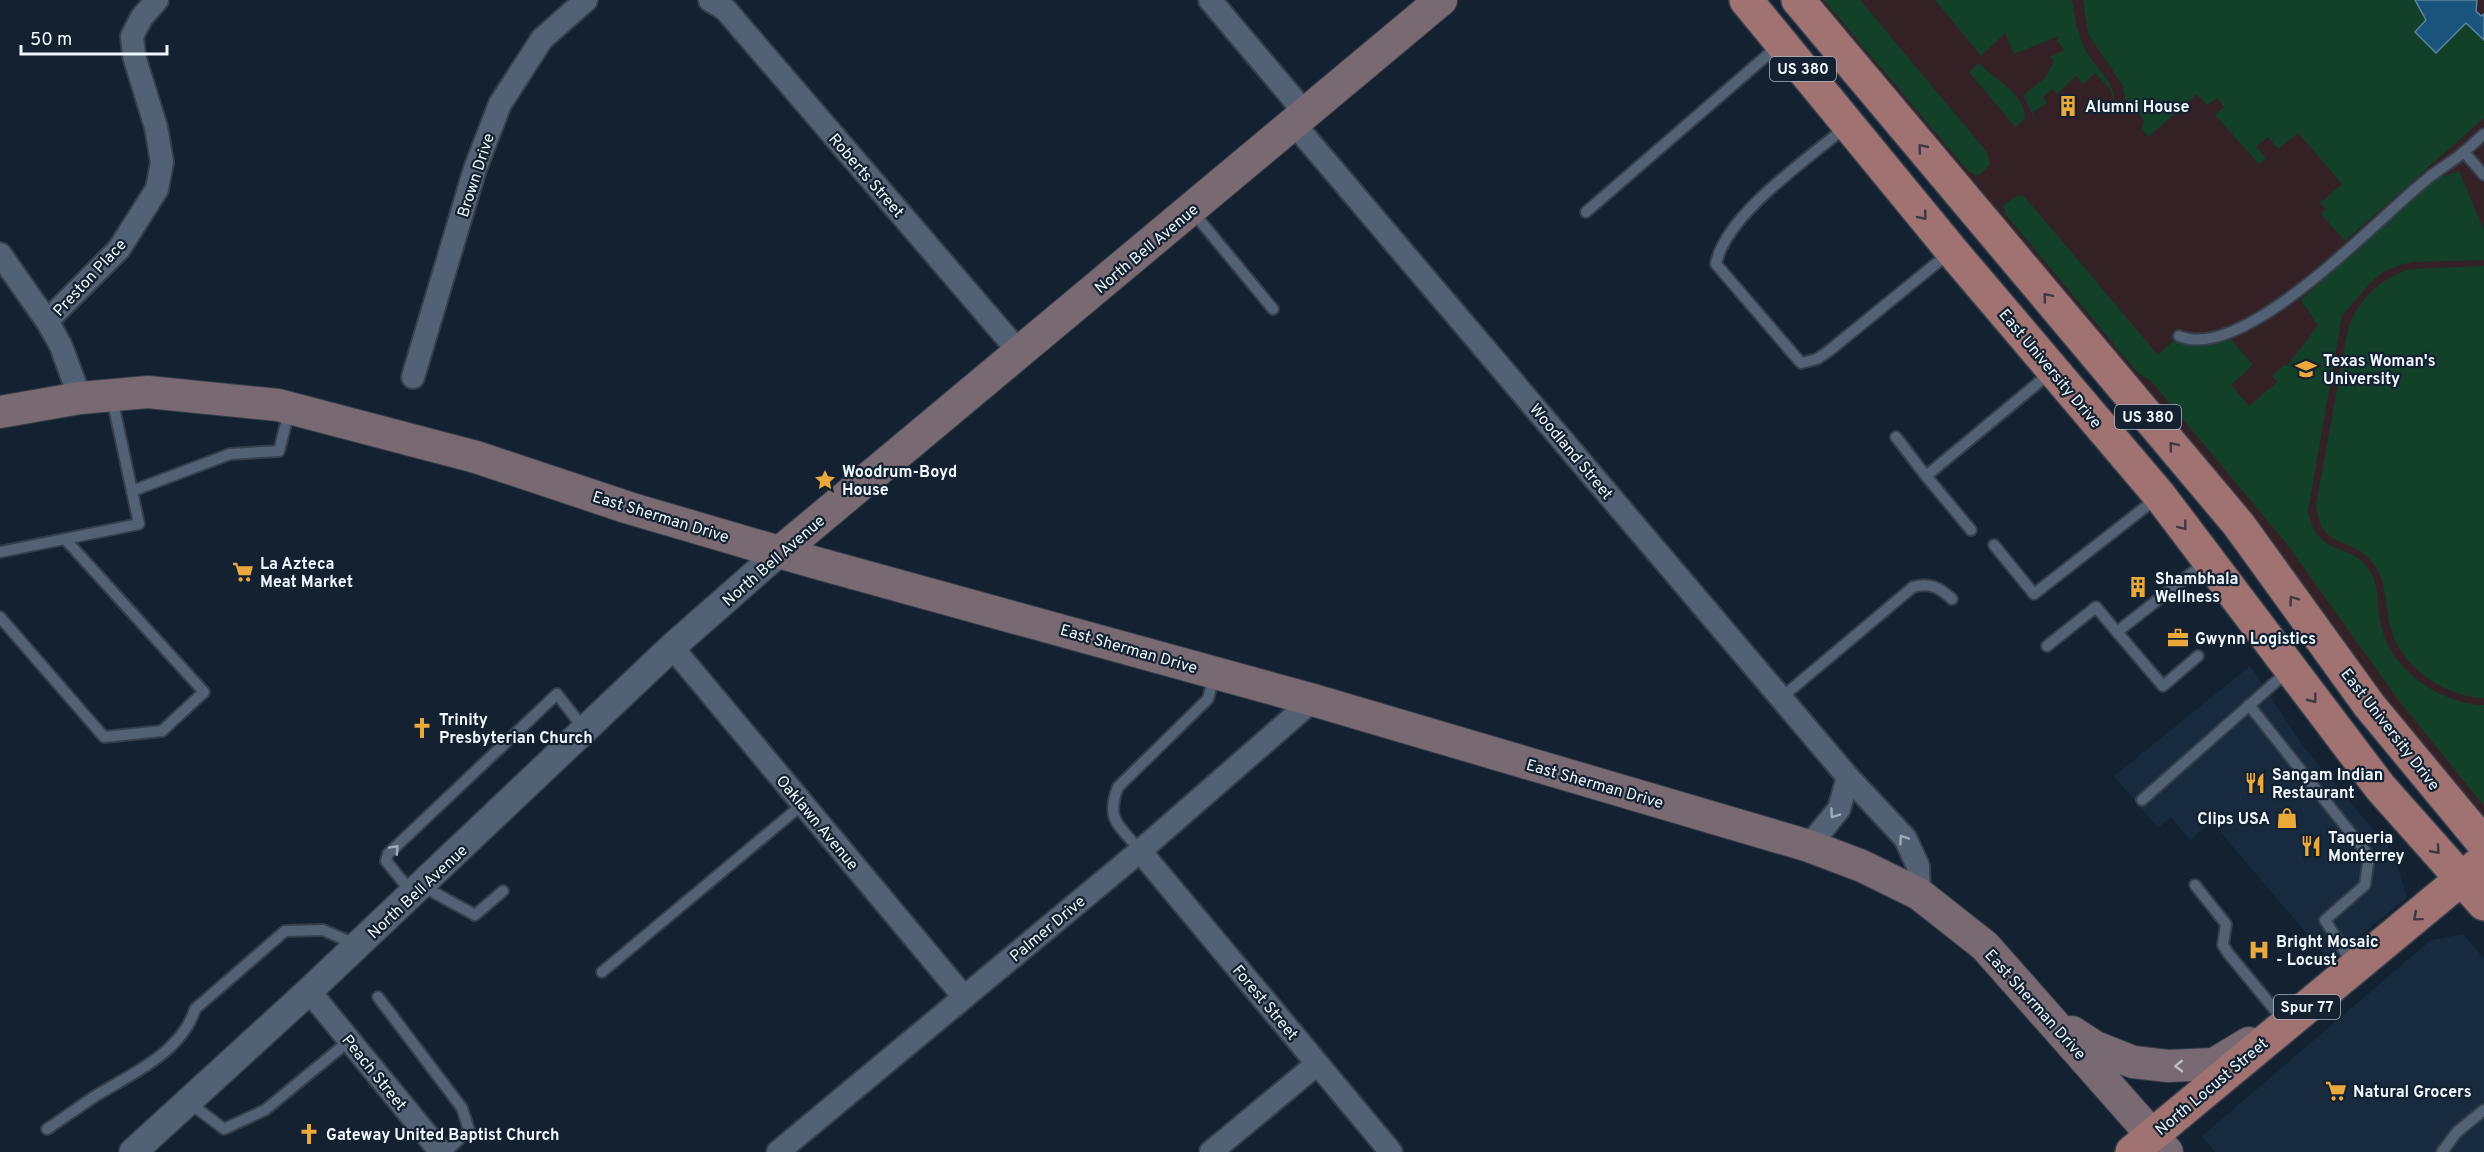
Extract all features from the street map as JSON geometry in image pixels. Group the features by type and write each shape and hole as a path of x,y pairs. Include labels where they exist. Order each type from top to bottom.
{"main road":[{"name":"North Bell Avenue","path":"780,552 1301,120 1441,0"},
{"name":"East University Drive","path":"1746,0 1952,251 2160,496 2210,559 2380,787 2473,870"},
{"name":"East University Drive","path":"1798,0 2239,525 2369,705 2484,844"},
{"name":"East Sherman Drive","path":"0,412 80,398 148,392 289,407 476,457 629,508 1313,700 1809,846 1862,866 1919,894 1985,946 2050,1018 2150,1146"},
{"name":"US 380","path":"2473,870 2484,904"},
{"name":"North Locust Street","path":"2150,1146 2295,1015 2473,870"},
{"path":"2050,1018 2095,1047 2133,1062 2168,1066 2214,1064 2295,1015"}],"street":[{"name":"Preston Place","path":"48,321 119,249 158,189 162,162 156,127 134,56 132,36 142,17 157,0"},
{"name":"Brown Drive","path":"413,377 475,169 500,104 542,39 586,0"},
{"name":"Roberts Street","path":"710,0 725,9 1020,353"},
{"name":"Woodland Street","path":"1210,0 1301,120 1781,698 1848,777 1905,838 1918,866 1919,894"},
{"path":"0,254 48,321 61,346 80,398"},
{"name":"North Bell Avenue","path":"132,1152 309,992 672,647 780,552"},
{"name":"Oaklawn Avenue","path":"672,647 964,997"},
{"name":"Palmer Drive","path":"778,1152 1140,851 1313,700"},
{"path":"1809,846 1839,809 1848,777"},
{"name":"Forest Street","path":"1140,851 1391,1152"},
{"name":"Peach Street","path":"309,992 441,1152"},
{"path":"1211,1152 1317,1064"}],"lane":[{"path":"1586,212 1781,42"},
{"path":"1848,125 1747,212 1729,232 1716,264 1802,363 1817,359 1830,350 1952,251"},
{"path":"2179,336 2189,341 2207,340 2231,332 2301,291 2428,178 2484,134"},
{"path":"2464,152 2484,175"},
{"path":"1191,210 1273,309"},
{"path":"1926,476 2053,370"},
{"path":"0,552 140,524 111,395"},
{"path":"132,491 230,454 279,451 289,407"},
{"path":"1896,437 1971,530"},
{"path":"1994,545 2034,594 2160,496"},
{"path":"0,617 104,736 162,731 204,692 65,539"},
{"path":"2118,632 2210,559"},
{"path":"1781,698 1913,587 1932,585 1941,588 1952,599"},
{"path":"2047,646 2096,607 2163,686 2198,656"},
{"path":"2142,800 2290,669"},
{"path":"1140,851 1112,816 1112,802 1118,787 1208,699 1215,672"},
{"path":"503,891 475,915 417,890 386,861 388,854 557,694 585,730"},
{"path":"2249,705 2369,856 2365,885 2325,920 2355,968"},
{"path":"602,972 803,804"},
{"path":"2195,885 2226,924 2223,945 2228,953 2295,1015"},
{"path":"47,1129 155,1060 182,1036 191,1023 195,1009 285,931 323,930 358,946"},
{"path":"378,996 462,1108 469,1130 446,1152"},
{"path":"187,1101 224,1129 265,1110 348,1041"},
{"path":"2442,1152 2457,1132 2484,1110"}],"shaded area":[{"name":"Texas Woman's University","path":"1816,0 2484,0 2484,818 2430,757 2371,680"},
{"path":"2250,666 2303,746 2395,855 2407,898 2329,960 2212,822 2190,840 2171,817 2158,828 2114,776"},
{"path":"2463,934 2484,959 2484,1152 2215,1152 2202,1136 2431,940"}],"green space":[{"path":"1824,0 1860,0 1987,152 1990,165 1978,176 1968,171"},
{"path":"1935,0 2072,0 2076,24 2082,41 2087,53 2111,87 2114,101 2110,89 2095,73 2083,84 2076,76 2057,94 2052,89 2043,97 2047,103 2033,112 2034,118 2023,95 2045,78 2054,61 2050,57 2064,50 2057,41 2059,36 2014,54 2005,33 1981,56"},
{"path":"2083,0 2415,0 2422,7 2436,53 2466,23 2484,40 2484,118 2345,241 2321,214 2326,209 2320,203 2342,184 2298,133 2278,149 2268,137 2256,146 2266,159 2259,164 2215,115 2224,107 2217,98 2207,105 2197,94 2148,137 2141,127 2144,122 2140,114 2133,114 2127,110 2123,86 2088,34"},
{"path":"1979,63 2020,101 2025,119 2015,127 1969,72"},
{"path":"2459,171 2484,230 2484,260 2413,262 2400,265 2383,272 2371,282 2342,316 2308,511 2312,526 2318,536 2334,547 2361,560 2368,568 2375,582 2381,626 2395,657 2420,682 2435,691 2468,703 2484,705 2484,806 2400,702 2286,543 2151,381 2138,373 2006,215 2003,206 2018,195 2024,196 2158,355 2179,336 2186,345 2210,345 2228,336 2253,365 2231,385 2249,406 2277,382 2272,376 2284,365 2287,366 2318,325 2301,300 2435,179"},
{"path":"2484,266 2484,698 2481,698 2451,691 2437,684 2412,665 2402,653 2395,639 2378,570 2365,555 2338,541 2324,530 2316,505 2348,328 2358,308 2381,284 2410,269"}],"water":[{"path":"2415,0 2477,0 2476,11 2481,16 2484,14 2484,40 2466,23 2436,53 2415,32 2426,20"}],"place":[{"name":"Alumni House","path":"2068,106"},
{"name":"Texas Woman's University","path":"2306,369"},
{"name":"Woodrum-Boyd House","path":"825,480"},
{"name":"La Azteca Meat Market","path":"243,572"},
{"name":"Shambhala Wellness","path":"2138,587"},
{"name":"Gwynn Logistics","path":"2178,638"},
{"name":"Trinity Presbyterian Church","path":"422,728"},
{"name":"Sangam Indian Restaurant","path":"2255,783"},
{"name":"Clips USA","path":"2287,818"},
{"name":"Taqueria Monterrey","path":"2311,846"},
{"name":"Bright Mosaic - Locust","path":"2259,950"},
{"name":"Natural Grocers","path":"2336,1091"},
{"name":"Gateway United Baptist Church","path":"309,1134"}]}
